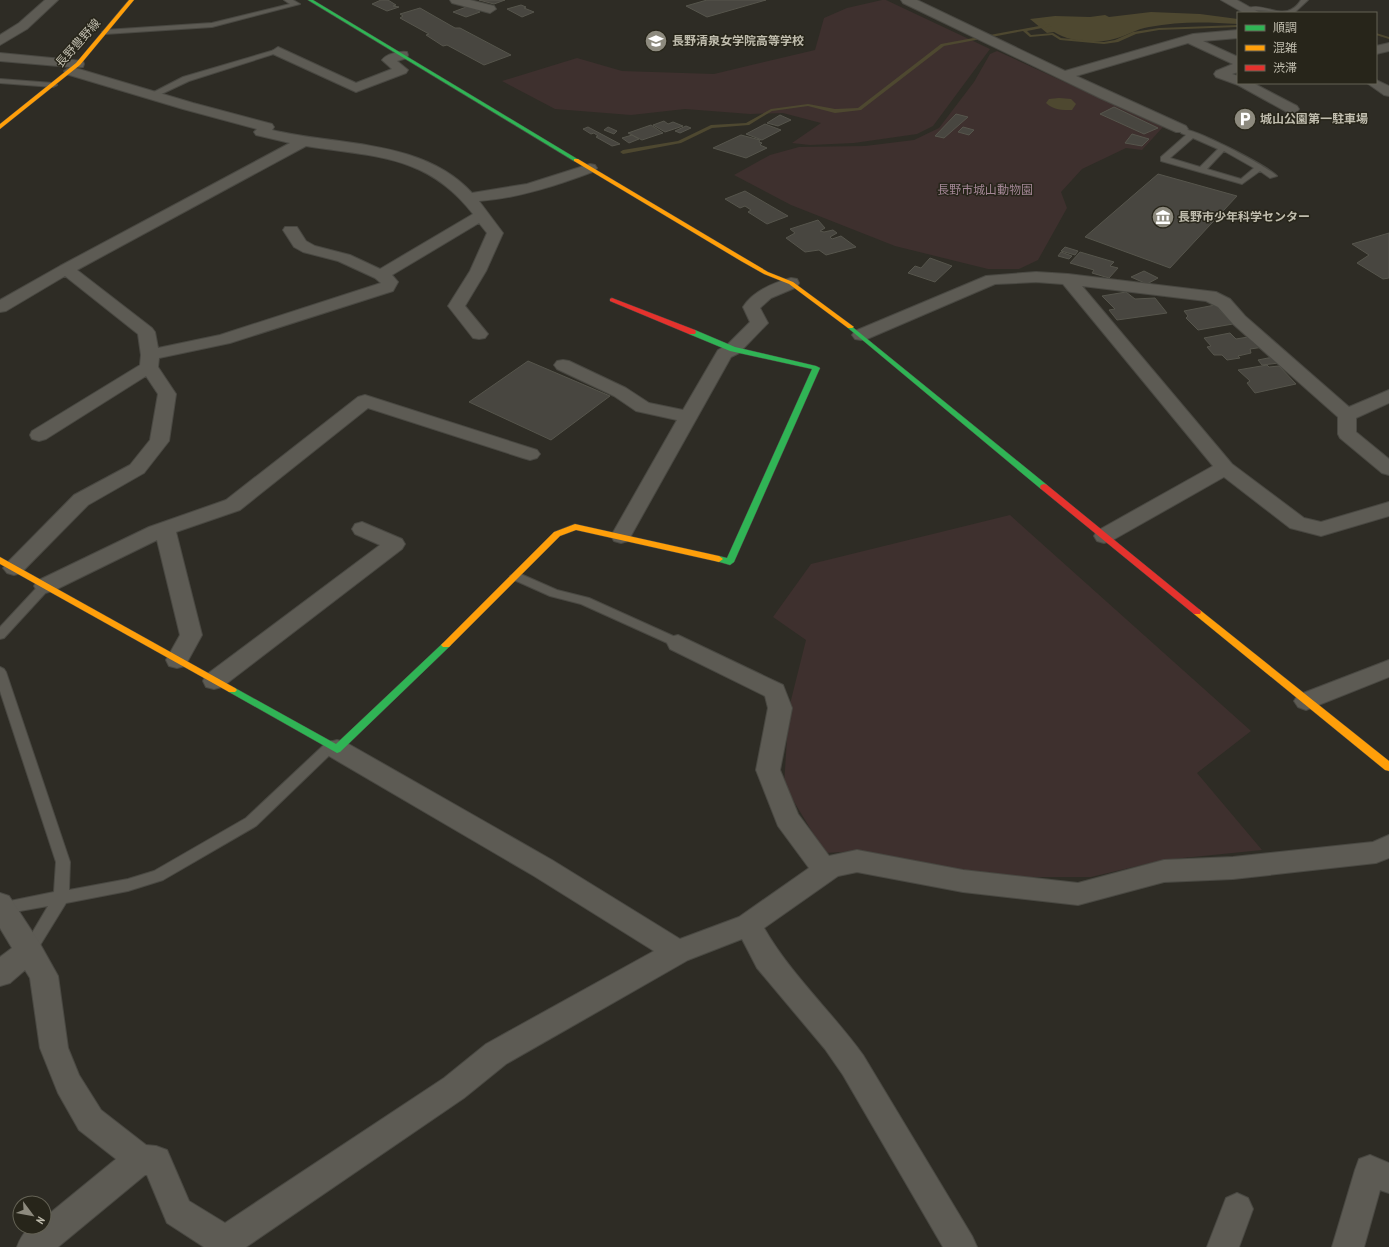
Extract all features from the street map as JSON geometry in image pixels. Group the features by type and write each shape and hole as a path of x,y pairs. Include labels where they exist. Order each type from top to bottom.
{"street":[{"path":"0,41 23,26 52,0"},
{"name":"長野豊野線","path":"0,127 75,67 132,0"},
{"path":"310,0 743,260 766,273 788,277 861,335 1306,701 1389,767"},
{"path":"456,0 490,8"},
{"path":"907,0 1186,132"},
{"path":"1227,0 1250,11"},
{"path":"1064,75 1189,39 1237,34"},
{"path":"1189,39 1237,62"},
{"path":"1377,50 1389,47"},
{"path":"278,51 356,88 401,70 388,60 402,55"},
{"path":"0,57 75,67 152,95 268,127 261,132 304,141 347,147 407,160 440,173 468,198 495,233 478,271 456,306 479,334"},
{"path":"1237,67 1221,74 1237,81"},
{"path":"1244,84 1292,109"},
{"path":"1376,84 1389,92"},
{"path":"0,307 66,269 304,141"},
{"path":"468,198 491,196 549,182 590,168"},
{"path":"381,275 481,215"},
{"path":"39,435 150,361 387,287 390,282 381,275 344,258 309,249 300,244 291,230"},
{"path":"66,269 146,332 150,361 167,394 159,440 137,469 81,500 7,564 334,747 543,868 678,952"},
{"path":"621,536 724,354 733,349 759,323 751,307 765,294 788,277"},
{"path":"861,335 992,279 1036,277 1068,279 1210,296 1224,304 1245,325 1347,415 1347,434 1389,469"},
{"path":"1068,279 1225,468 1297,523 1322,529 1389,509"},
{"path":"334,747 463,629 556,534 575,527 621,536 730,562 816,368 733,349 612,300"},
{"path":"563,365 620,392 643,407 688,417"},
{"path":"1347,415 1389,396"},
{"path":"45,586 165,529 233,505 365,402 530,454"},
{"path":"1104,536 1225,468"},
{"path":"165,529 191,635 177,660"},
{"path":"214,681 395,544 362,529"},
{"path":"678,643 775,691 780,708 768,770 788,819 825,870"},
{"path":"1306,701 1389,668"},
{"path":"1,906 44,976 54,1048 68,1083 90,1120 140,1159 156,1161 178,1212 228,1245 454,1088 496,1054 678,952 748,925 831,866 856,861 963,881 1078,894 1164,871 1233,868 1387,850"},
{"path":"748,925 767,959 835,1040 853,1065 961,1247"},
{"path":"0,974 28,950"},
{"path":"33,1247 140,1159"},
{"path":"1348,1247 1370,1170 1389,1178"},
{"path":"1223,1247 1237,1209"}],"lane":[{"path":"105,32 156,30 212,25 297,4 287,0"},
{"path":"1289,12 1294,11 1305,0"},
{"path":"1250,11 1256,7 1279,12"},
{"path":"152,95 186,79 278,51"},
{"path":"0,81 53,85"},
{"path":"1259,168 1242,182 1164,159 1186,132 1239,155 1273,176"},
{"path":"1201,170 1223,148"},
{"path":"516,576 554,593 584,601 678,643"},
{"path":"0,635 45,586"},
{"path":"0,672 63,862 61,898 28,950"},
{"path":"1,906 61,898 128,885 158,876 251,822 334,747"}],"green space":[{"path":"886,0 990,49 933,126 917,134 854,143 810,145 792,143 821,123 783,113 750,114 685,109 631,115 555,109 502,81 577,58 622,71 714,74 815,50 824,18 847,8"},
{"name":"長野市城山動物園","path":"997,51 1163,127 1142,150 1126,148 1082,169 1061,192 1067,208 1038,260 1019,269 988,269 895,246 791,205 734,175 770,155 799,147 865,146 914,140 939,128 974,82 990,54"},
{"path":"1010,515 1251,731 1197,773 1262,850 1163,860 1091,877 1003,877 859,851 825,853 784,785 789,708 806,640 773,617 811,564"}],"shaded area":[{"path":"1151,12 1200,14 1237,19 1237,24 1204,22 1160,25 1144,28 1107,41 1091,42 1067,38 1054,32 1047,33 1030,19 1055,16 1090,17 1105,15 1109,17"},
{"path":"1049,99 1071,99 1076,104 1072,110 1065,110 1055,108 1046,103"}],"building":[{"path":"381,0 388,0 396,5 393,6 399,7 387,11 372,4"},
{"path":"479,0 505,0 494,4"},
{"path":"707,0 766,0 707,17 686,6"},
{"path":"521,5 526,7 524,8 534,12 522,17 507,9"},
{"path":"469,6 480,12 466,17 453,12"},
{"path":"420,8 455,28 460,28 511,55 484,65 447,45 443,46 426,35 429,34 400,18 403,16 400,14"},
{"path":"1114,107 1158,128 1144,134 1100,114"},
{"path":"956,114 968,117 944,138 935,136"},
{"path":"780,115 791,120 778,126 767,123"},
{"path":"664,121 668,124 673,122 683,126 665,132 653,125"},
{"path":"765,124 781,130 762,140 746,134"},
{"path":"651,125 663,133 642,140 628,133"},
{"path":"686,126 691,128 680,133 675,131"},
{"path":"588,127 620,144 612,146 596,137 598,136 594,133 591,134 583,129"},
{"path":"608,127 617,131 614,134 604,130"},
{"path":"963,127 974,130 969,135 958,132"},
{"path":"1132,134 1149,139 1142,146 1125,143"},
{"path":"632,135 639,139 629,143 622,138"},
{"path":"741,135 760,140 759,142 762,143 760,145 767,148 746,158 713,148"},
{"name":"長野市少年科学センター","path":"1158,174 1237,196 1170,268 1085,237"},
{"path":"745,191 788,216 767,224 748,212 751,210 745,206 740,208 725,199"},
{"path":"818,220 825,228 820,231 824,232 833,230 837,233 830,237 832,239 841,236 856,247 826,255 819,250 805,252 786,238 795,233 790,229"},
{"path":"1389,233 1389,278 1383,279 1357,263 1369,255 1352,244"},
{"path":"1065,247 1078,251 1075,255 1061,251"},
{"path":"1061,252 1072,256 1069,259 1058,256"},
{"path":"1080,252 1114,262 1110,266 1118,268 1109,278 1092,273 1094,270 1070,263"},
{"path":"930,258 952,266 935,282 908,273 915,266 921,268"},
{"path":"1144,271 1158,278 1147,284 1131,277"},
{"path":"1126,292 1135,299 1155,298 1167,313 1117,320 1109,310 1115,309 1102,296"},
{"path":"1215,305 1233,324 1198,330 1186,318 1188,316 1184,311"},
{"path":"1230,333 1236,339 1248,337 1264,347 1250,349 1251,353 1238,356 1240,358 1227,360 1222,355 1214,355 1207,347 1211,346 1204,338"},
{"path":"1273,357 1279,363 1262,365 1258,360"},
{"path":"528,361 610,396 551,440 469,402"},
{"path":"1267,365 1269,367 1279,366 1296,384 1255,393 1247,383 1250,381 1238,370"}],"waterway":[{"path":"623,152 679,142 711,127 747,124 771,110 808,105 835,111 859,109 943,45 1050,25"},
{"path":"1024,30 1030,36 1053,34 1060,39 1104,43 1116,41 1135,33 1159,29 1237,26"},
{"path":"1377,34 1389,38"}],"traffic: fast":[{"path":"310,0 576,160"},
{"path":"850,327 1044,487"},
{"path":"692,332 733,349 816,368 730,562 719,559"},
{"path":"232,690 337,749 446,645"}],"traffic: slow":[{"path":"0,127 78,64 132,0"},
{"path":"576,160 743,260 766,273 791,283 850,327"},
{"path":"446,645 557,534 575,527 719,559"},
{"path":"0,560 232,690"},
{"path":"1197,612 1389,767"}],"traffic: jam":[{"path":"612,300 692,332"},
{"path":"1044,487 1197,612"}],"place":[{"name":"長野清泉女学院高等学校","path":"656,41"},
{"name":"城山公園第一駐車場","path":"1245,119"},
{"name":"長野市少年科学センター","path":"1163,217"}]}
